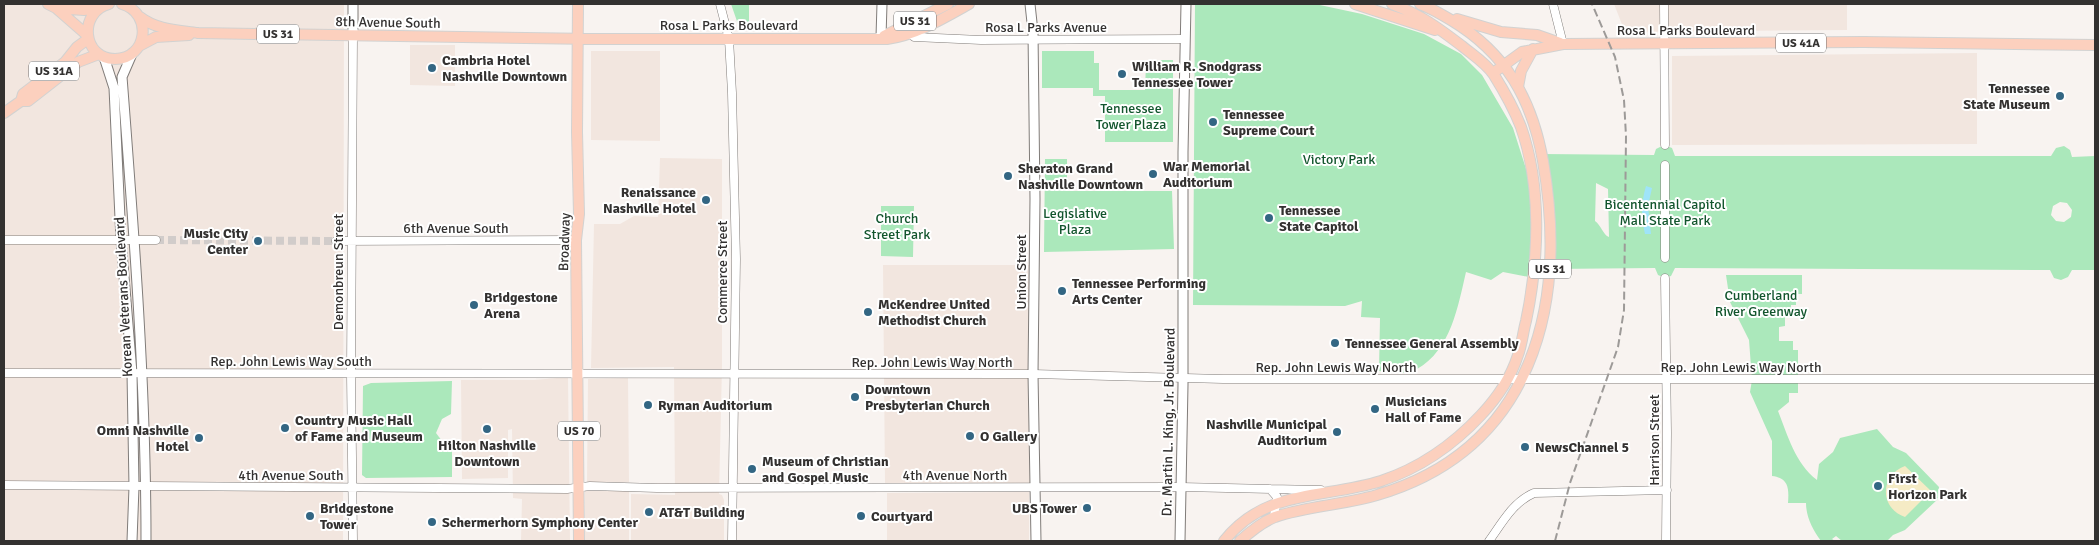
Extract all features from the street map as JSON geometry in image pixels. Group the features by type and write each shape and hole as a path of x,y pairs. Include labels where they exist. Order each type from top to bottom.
{"main road":[{"name":"US 31","path":"122,4 131,7 140,17"},
{"name":"Demonbreun Street","path":"353,4 353,35"},
{"name":"Broadway","path":"578,4 579,214 576,240 579,541"},
{"path":"881,37 882,4"},
{"name":"Rosa L Parks Boulevard","path":"881,37 948,4"},
{"name":"Rosa L Parks Boulevard","path":"578,38 892,38 935,23 969,4"},
{"name":"Union Street","path":"1030,4 1033,17 1035,262 1033,374 1036,541"},
{"name":"Dr. Martin L. King, Jr. Boulevard","path":"1180,541 1183,378 1184,39 1186,4"},
{"path":"1355,4 1391,14 1446,34"},
{"name":"US 31","path":"1224,541 1243,522 1278,502 1380,481 1414,468 1432,457 1482,414 1506,380 1519,354 1534,273 1536,222 1532,177 1521,127 1493,73 1482,61 1426,19 1392,4"},
{"name":"US 31","path":"1240,541 1259,526 1274,518 1315,508 1347,504 1378,495 1401,487 1442,468 1464,453 1485,433 1504,409 1522,380 1535,345 1545,307 1552,245 1549,201 1542,154 1532,117 1504,63 1462,27 1422,4"},
{"path":"52,6 84,10 104,6"},
{"path":"52,6 87,37 101,56 117,59 132,54"},
{"path":"87,37 90,19 104,6"},
{"path":"1435,11 1495,30 1537,35 1563,44"},
{"name":"8th Avenue South","path":"140,17 163,29 198,33 578,38"},
{"path":"139,46 144,32 140,17"},
{"name":"8th Avenue South","path":"139,46 156,37 198,33"},
{"name":"US 31A","path":"22,101 23,94 65,62 87,37"},
{"name":"Rosa L Parks Boulevard","path":"1504,63 1522,52 1563,44 1880,42 2095,45"},
{"name":"US 31","path":"132,54 139,46"},
{"path":"1518,87 1521,70 1533,49"},
{"name":"Korean Veterans Boulevard","path":"132,54 122,77 134,240 137,373 132,541"},
{"name":"US 31A","path":"4,113 22,101 28,101 78,62 101,56"},
{"name":"Korean Veterans Boulevard","path":"101,56 114,88 121,240 137,373 146,487 146,541"},
{"name":"US 41A","path":"1493,73 1504,63"}],"street":[{"name":"Commerce Street","path":"720,4 729,39 736,259 732,541"},
{"path":"1553,4 1563,44"},
{"path":"1664,4 1665,145"},
{"name":"Rosa L Parks Avenue","path":"909,33 914,37 1033,40 1184,39"},
{"name":"Demonbreun Street","path":"352,541 353,35"},
{"path":"1665,165 1665,258"},
{"path":"4,240 156,240"},
{"name":"6th Avenue South","path":"336,241 576,240"},
{"name":"Harrison Street","path":"1665,278 1667,378 1666,541"},
{"name":"Rep. John Lewis Way South","path":"4,373 578,374"},
{"name":"Rep. John Lewis Way North","path":"578,374 1033,374 1183,378 1506,380 1667,378 2095,380"},
{"name":"4th Avenue South","path":"4,485 578,488"},
{"name":"4th Avenue North","path":"578,488 590,486 732,488 1181,487 1331,491"},
{"path":"1270,489 1276,494 1278,502 1274,518"},
{"path":"1489,541 1516,504 1524,497 1534,493 1667,490"}],"shaded area":[{"path":"4,4 344,4 343,541 4,541"},
{"path":"1614,4 1847,4 1847,30 1625,32"},
{"name":"Cambria Hotel Nashville Downtown","path":"410,45 455,45 455,86 410,85"},
{"path":"591,51 660,51 660,141 591,140"},
{"path":"1977,53 1977,144 1672,145 1672,56"},
{"path":"660,158 722,159 722,366 719,494 722,495 724,500 724,541 631,541 631,494 675,495 674,367 591,368 594,224 620,224 634,216 658,217"},
{"path":"883,265 1031,265 1031,484 885,483"},
{"path":"568,377 570,541 521,541 522,499 513,498 512,429 508,430 508,478 462,479 461,380 534,380"},
{"path":"628,378 629,482 587,482 588,379"},
{"path":"585,491 629,491 629,541 585,541"},
{"path":"1029,492 1029,541 887,541 887,493"}],"green space":[{"path":"731,4 749,4 749,28 739,27"},
{"name":"Victory Park","path":"1195,4 1315,4 1362,14 1424,34 1461,54 1482,75 1513,128 1529,178 1533,223 1529,277 1503,272 1491,280 1466,272 1456,313 1438,351 1429,361 1417,369 1404,373 1379,371 1380,318 1361,317 1362,301 1345,306 1193,305"},
{"name":"Tennessee Tower Plaza","path":"1042,51 1094,51 1094,63 1099,63 1099,90 1145,90 1146,63 1153,62 1153,60 1173,60 1173,142 1105,142 1105,96 1093,96 1093,88 1042,88"},
{"name":"Bicentennial Capitol Mall State Park","path":"1664,145 1672,148 1675,156 2051,156 2056,148 2064,146 2070,150 2072,157 2095,156 2095,270 2072,270 2068,277 2061,280 2054,278 2050,270 1675,268 1671,276 1665,278 1658,275 1655,268 1550,269 1541,154 1654,155 1656,149","holes":["1596,183 1608,189 1609,237 1595,221","2060,202 2067,203 2072,210 2071,217 2064,222 2056,221 2051,215 2053,206"]},
{"name":"Legislative Plaza","path":"1045,159 1067,159 1067,191 1172,191 1174,249 1044,252"},
{"name":"Church Street Park","path":"881,206 914,206 913,257 881,256"},
{"name":"Cumberland River Greenway","path":"1726,275 1802,275 1802,294 1796,294 1796,305 1791,305 1791,316 1785,316 1785,326 1779,327 1779,341 1793,341 1793,350 1798,350 1798,393 1789,393 1789,402 1778,411 1789,439 1803,466 1817,480 1819,464 1833,452 1840,438 1877,429 1893,447 1906,453 1939,487 1938,499 1905,530 1893,535 1887,541 1842,541 1836,536 1832,539 1835,541 1821,541 1810,523 1806,503 1788,503 1787,485 1782,479 1772,476 1772,441 1750,392 1752,380 1749,340 1730,302"},
{"path":"452,381 451,414 442,419 436,433 442,441 452,443 452,477 366,478 362,475 363,386 371,383"}],"sand":[{"path":"1905,466 1931,491 1905,517 1897,513 1891,506 1886,492 1887,484 1891,477 1897,470"}],"water":[{"path":"1646,186 1652,188 1648,206 1651,234 1645,234 1643,222 1642,204"}],"tunnel":[{"path":"156,240 336,241"}],"railway":[{"path":"1555,541 1570,483 1618,347 1624,310 1626,136 1624,100 1615,57 1592,4"}],"place":[{"name":"Cambria Hotel Nashville Downtown","path":"432,68"},
{"name":"William R. Snodgrass Tennessee Tower","path":"1122,74"},
{"name":"Tennessee State Museum","path":"2060,96"},
{"name":"Tennessee Supreme Court","path":"1213,122"},
{"name":"War Memorial Auditorium","path":"1153,174"},
{"name":"Sheraton Grand Nashville Downtown","path":"1008,176"},
{"name":"Renaissance Nashville Hotel","path":"706,200"},
{"name":"Tennessee State Capitol","path":"1269,218"},
{"name":"Music City Center","path":"258,241"},
{"name":"Tennessee Performing Arts Center","path":"1062,291"},
{"name":"Bridgestone Arena","path":"474,305"},
{"name":"McKendree United Methodist Church","path":"868,312"},
{"name":"Tennessee General Assembly","path":"1335,343"},
{"name":"Downtown Presbyterian Church","path":"855,397"},
{"name":"Ryman Auditorium","path":"648,405"},
{"name":"Musicians Hall of Fame","path":"1375,409"},
{"name":"Country Music Hall of Fame and Museum","path":"285,428"},
{"name":"Hilton Nashville Downtown","path":"487,429"},
{"name":"Nashville Municipal Auditorium","path":"1337,432"},
{"name":"O Gallery","path":"970,436"},
{"name":"Omni Nashville Hotel","path":"199,438"},
{"name":"NewsChannel 5","path":"1525,447"},
{"name":"Museum of Christian and Gospel Music","path":"752,469"},
{"name":"First Horizon Park","path":"1878,486"},
{"name":"UBS Tower","path":"1087,508"},
{"name":"AT&T Building","path":"649,512"},
{"name":"Bridgestone Tower","path":"310,516"},
{"name":"Courtyard","path":"861,516"},
{"name":"Schermerhorn Symphony Center","path":"432,522"}]}
